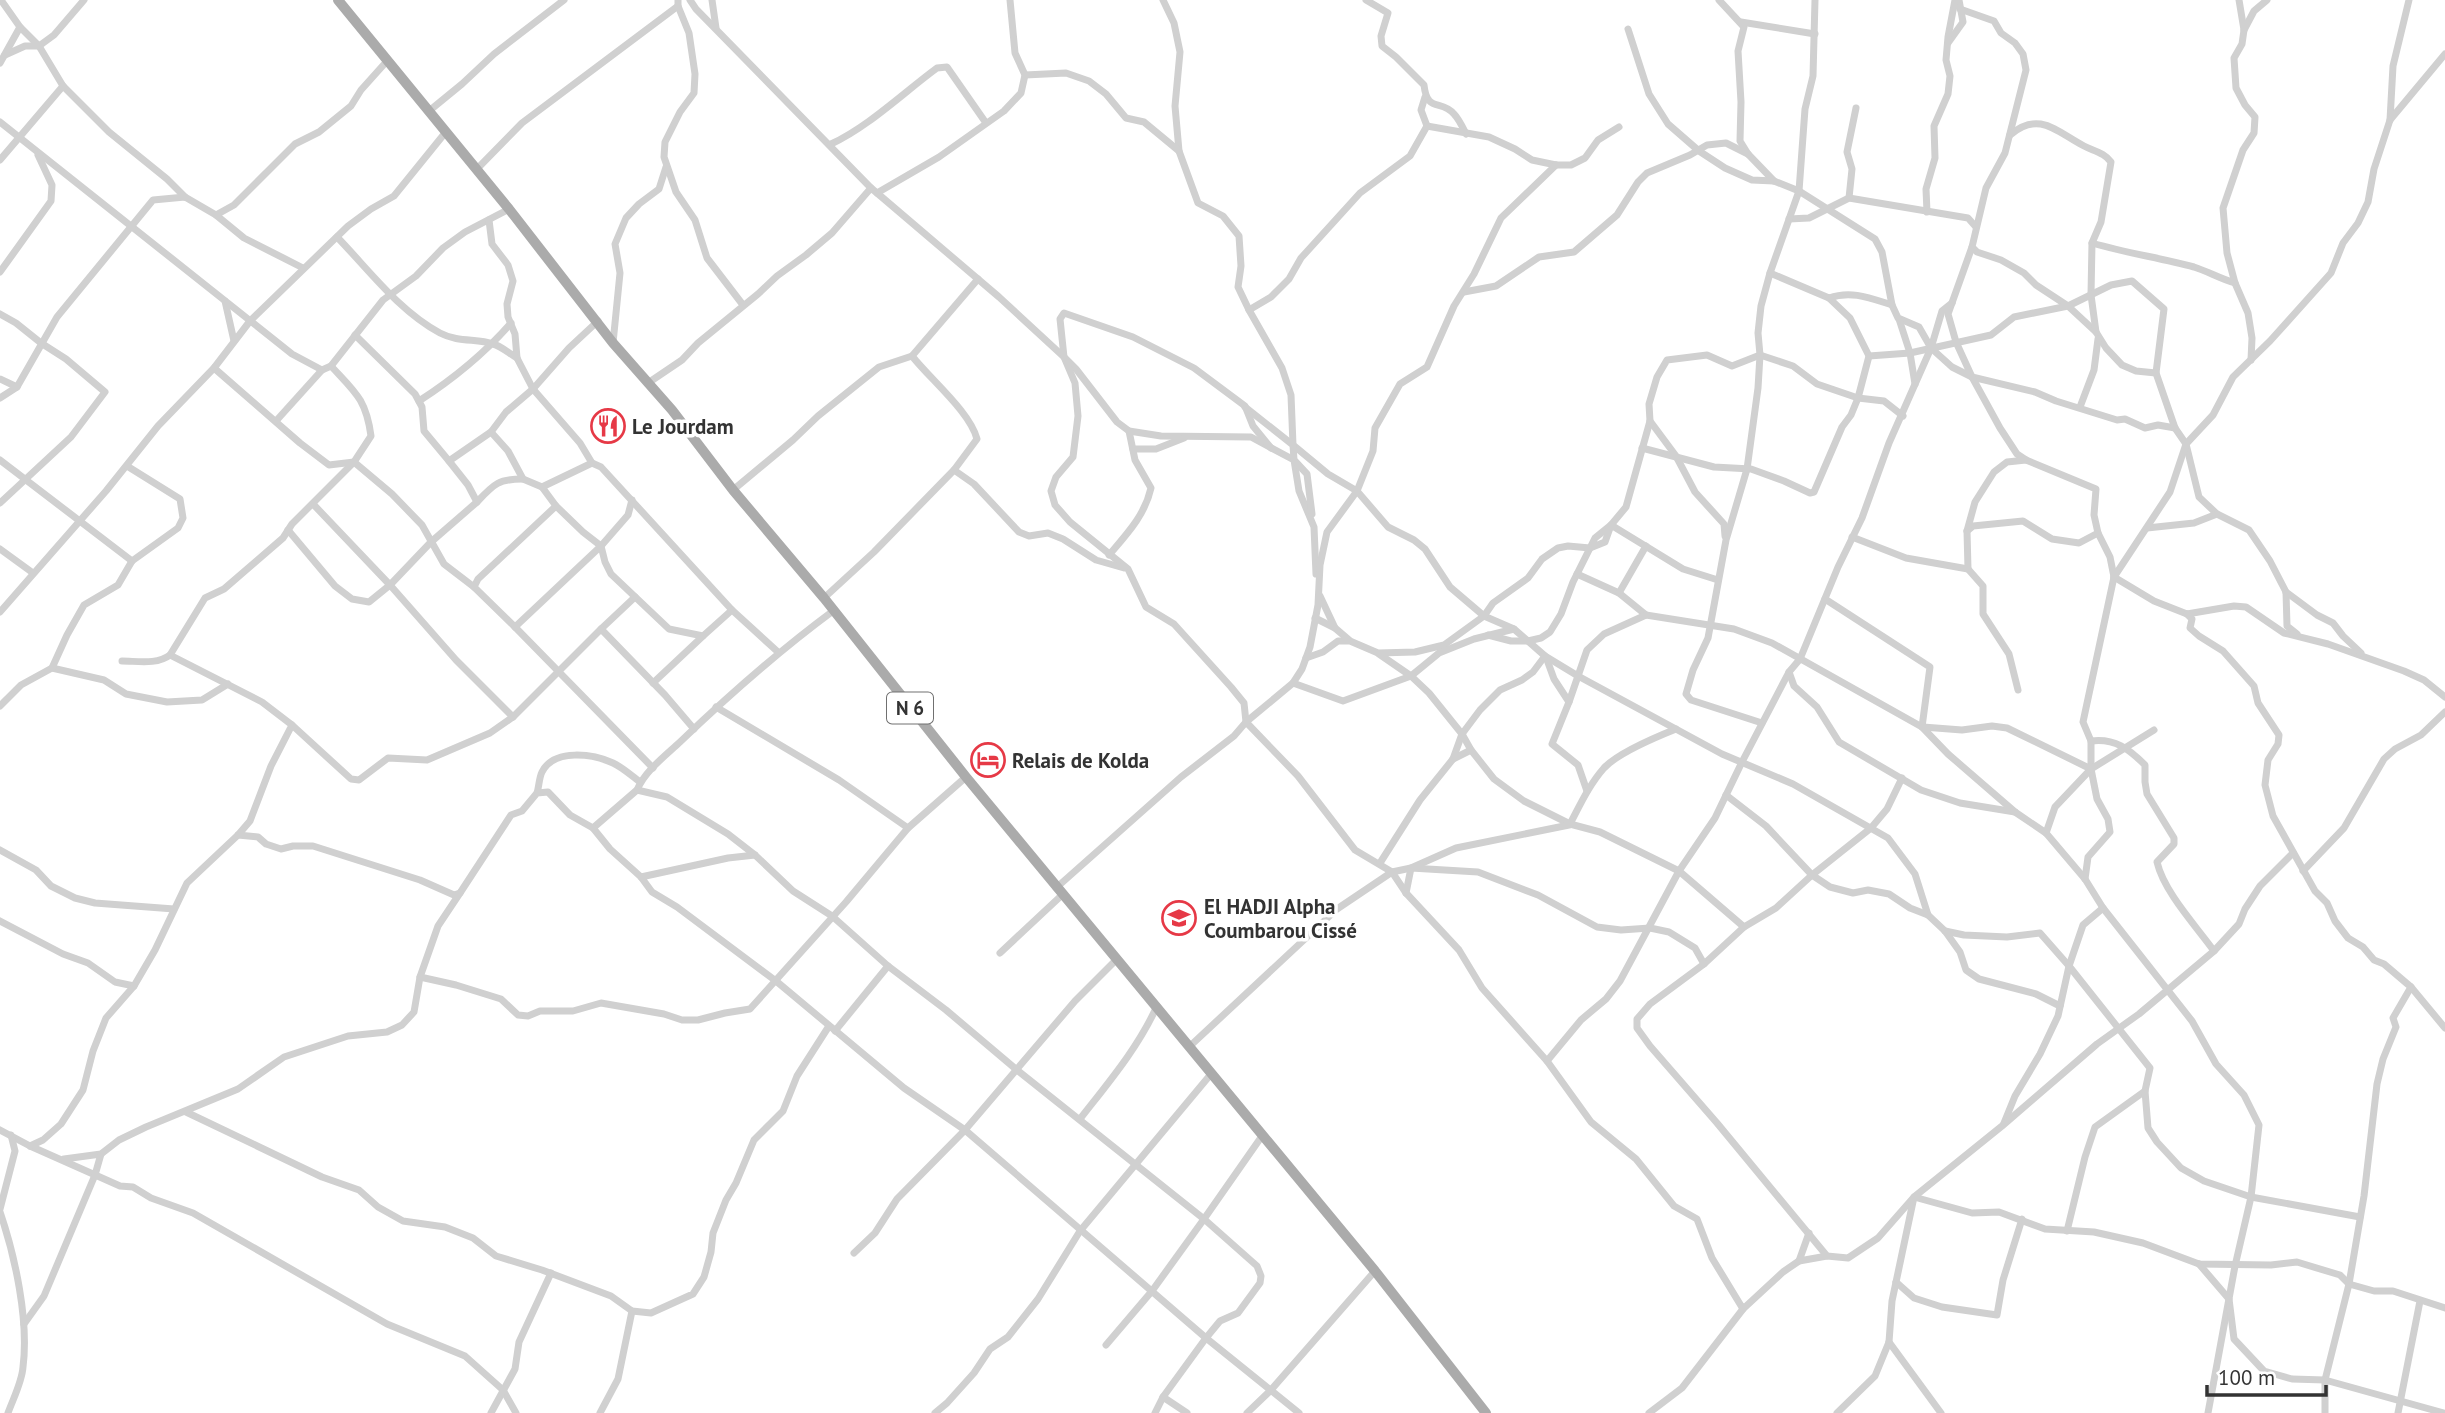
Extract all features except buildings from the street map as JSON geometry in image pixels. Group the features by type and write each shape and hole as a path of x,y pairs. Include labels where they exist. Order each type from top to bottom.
{"main road":[{"name":"N 6","path":"339,0 509,209 613,343 672,410 733,490 824,598 1059,891 1375,1271 1486,1413"}],"street":[{"path":"1,0 20,27 39,46 64,86 109,132 185,197 216,215 244,238 303,268"},
{"path":"5,55 26,46 39,46 54,36 84,0"},
{"path":"429,111 494,54 564,0"},
{"path":"690,0 754,70 831,144 874,191 978,279 1076,369 1117,422 1129,431 1161,436 1251,437 1294,460 1307,474 1318,593 1335,628"},
{"path":"712,0 717,29"},
{"path":"648,383 682,360 698,343 832,233 874,191 939,157 1004,111 1021,93 1025,75 1015,53 1010,0"},
{"path":"1163,0 1174,23 1180,52 1175,106 1179,151 1198,203 1223,216 1239,236 1241,265 1238,287 1282,368 1291,395 1294,460"},
{"path":"1366,0 1388,13 1381,36 1382,46 1424,85 1425,97 1421,110 1427,126"},
{"path":"1719,0 1744,27 1738,51 1740,141 1774,181"},
{"path":"1762,723 1691,700 1686,694 1693,670 1708,638 1726,540 1747,469 1758,388 1760,319 1770,272 1800,191 1805,109 1813,76 1815,0"},
{"path":"2239,0 2244,30 2242,44 2234,58 2236,88 2245,106 2255,117 2254,133 2243,150 2223,208 2227,253 2235,283 2248,313 2252,338 2251,360"},
{"path":"2244,30 2254,11 2267,0"},
{"path":"2085,879 2088,857 2110,832 2108,819 2097,799 2091,769 2091,741 2083,722 2115,577 2170,492 2186,444 2213,415 2232,377 2331,273 2343,243 2358,223 2368,202 2374,169 2390,120 2393,66 2409,0"},
{"path":"476,170 522,123 678,3 689,33 695,74 694,93 680,112 665,142 664,157 676,192 695,220 707,258 743,305"},
{"path":"1947,43 1963,22 1958,3"},
{"path":"1927,212 1927,189 1935,158 1934,125 1948,94 1950,76 1946,60 1947,43 1958,3"},
{"path":"1958,3 1994,21 2001,33 2015,43 2023,54 2026,70 2005,153 1986,188 1972,247 1948,314 1956,342 1972,377 2017,454 2096,489 2094,515 2115,577 2154,601 2187,614 2192,619 2190,628 2223,651 2254,685 2258,703 2279,735 2278,744 2268,760 2265,785 2273,816 2303,871 2348,938 2363,947 2374,960 2384,964 2411,987 2445,1028"},
{"path":"1741,22 1815,34"},
{"path":"0,63 20,27"},
{"path":"1628,29 1649,94 1668,124 1699,151 1725,168 1752,180 1774,181 1800,191 1875,239 1882,252 1892,305 1910,353 1915,384"},
{"path":"2390,120 2445,54"},
{"path":"216,215 234,205 295,144 319,132 351,106 361,90 387,61"},
{"path":"831,144 855,132 937,68 947,67 986,123"},
{"path":"1025,75 1066,73 1089,81 1106,94 1126,118 1144,122 1179,151"},
{"path":"0,160 64,86"},
{"path":"1425,97 1430,103 1454,114 1466,134"},
{"path":"1849,198 1852,169 1847,152 1856,108"},
{"path":"0,122 18,139 292,354 323,370"},
{"path":"2009,135 2022,125 2039,123 2057,129 2083,146 2108,156 2111,162 2101,222 2092,243 2091,295 2097,335 2094,370 2080,407"},
{"path":"1249,310 1271,297 1289,279 1301,258 1360,193 1410,156 1427,126"},
{"path":"1427,126 1489,137 1532,160 1556,165 1571,165 1585,158 1598,141 1619,127"},
{"path":"0,612 159,426 214,368 250,321 337,236 370,209 394,196 445,133"},
{"path":"1464,292 1496,286 1539,257 1574,252 1617,215 1647,173 1707,145 1726,143 1748,153"},
{"path":"0,272 51,201 52,185 36,151"},
{"path":"1000,953 1059,891 1181,778 1234,736 1246,722 1293,683 1306,658 1315,618 1320,565 1327,532 1357,491 1373,451 1375,428 1400,384 1427,367 1454,306 1464,292 1501,218 1556,165"},
{"path":"613,343 620,273 615,243 626,218 659,189 666,166"},
{"path":"0,398 17,387 57,317 153,200 185,197"},
{"path":"1789,219 1809,218 1849,198 1968,218 1976,228"},
{"path":"276,421 323,370 331,366 383,300 416,276 443,248 465,232 509,209"},
{"path":"489,220 492,244 508,265 513,281 507,304 508,317 515,334 517,358 533,389 580,443 592,463 601,467 732,610 778,652"},
{"path":"337,236 391,295 442,334 466,341 493,344 517,358"},
{"path":"2092,243 2197,268 2214,277 2235,283"},
{"path":"1972,247 1977,252 2024,272 2036,285 2068,306 2122,365 2136,371 2156,373"},
{"path":"1642,448 1714,467 1747,469 1810,493 1814,492 1858,398 1869,356 1850,318 1829,298 1770,272"},
{"path":"733,490 879,367 912,356 978,279"},
{"path":"1869,356 1910,353 1991,335 2014,317 2068,306 2111,285 2132,281 2164,309 2156,373 2175,428 2186,444 2199,497 2217,514 2249,530 2270,561 2286,592 2287,626 2297,634"},
{"path":"1829,298 1842,294 1860,295 1892,305"},
{"path":"225,301 234,341"},
{"path":"1547,1061 1581,1020 1606,999 1620,981 1679,872 1715,818 1789,672 1800,659 1931,348 1942,310 1952,303"},
{"path":"1743,1309 1712,1258 1697,1219 1674,1206 1636,1159 1591,1122 1547,1061 1482,988 1459,950 1406,893 1392,872 1355,850 1297,776 1246,722 1244,703 1174,624 1146,607 1128,569 1070,522 1055,505 1051,491 1056,477 1073,457 1078,416 1075,383 1064,358 1060,323 1064,313 1148,344 1195,368 1328,474 1357,491 1388,527 1414,540 1425,549 1450,587 1484,616 1514,629 1545,656 1722,754 1793,784 1888,838 1912,870 1928,915"},
{"path":"0,314 66,359 106,392 71,437 0,503"},
{"path":"1898,318 1919,327 1931,348 1952,367 1972,377 2035,392 2117,420 2125,419 2145,428 2158,425 2175,428"},
{"path":"449,461 491,432 506,412 533,389 569,348 598,321"},
{"path":"419,401 460,373 493,344 511,323"},
{"path":"355,335 419,401 424,431 468,485 477,502"},
{"path":"1488,635 1511,641 1528,641 1541,638 1550,632 1561,614 1595,538 1611,525 1626,507 1650,421 1649,404 1657,377 1667,360 1707,355 1732,366 1760,355 1793,366 1817,384 1858,398 1884,401 1903,416"},
{"path":"824,598 874,552 954,470 977,439 973,426 912,356"},
{"path":"122,661 152,661 165,659 170,655 205,598 224,589 284,538 292,524 354,463 371,436 367,412 356,394 331,366"},
{"path":"214,368 329,465 354,463 392,494 422,525 444,564 474,587 516,627 653,768"},
{"path":"0,379 17,387"},
{"path":"1245,406 1253,426 1270,448"},
{"path":"1650,421 1676,456 1695,492 1724,524 1726,540"},
{"path":"1110,555 1139,519 1151,488 1135,460 1129,431"},
{"path":"491,432 508,451 523,479"},
{"path":"1133,449 1156,449 1188,436"},
{"path":"0,460 132,561"},
{"path":"1968,569 1967,530 1975,502 1994,472 2007,462 2026,460"},
{"path":"541,487 592,463"},
{"path":"0,706 21,685 52,668 84,605 118,586 132,561 178,528 183,517 180,499 127,466"},
{"path":"954,470 974,484 1019,532 1029,536 1048,533 1063,539 1096,561 1128,569"},
{"path":"288,530 335,586 352,599 369,602 495,483 505,479 523,479 541,487 556,506 601,546 611,574 669,629 703,636"},
{"path":"516,627 601,546 628,515 632,500"},
{"path":"313,504 456,660 513,717"},
{"path":"474,587 478,579 556,506"},
{"path":"2147,528 2194,523 2217,514"},
{"path":"1967,530 1973,526 2023,521 2052,539 2080,543 2098,533"},
{"path":"1611,525 1683,569 1718,580"},
{"path":"1852,537 1906,558 1968,569 1983,586 1983,614 2009,654 2018,690"},
{"path":"1378,653 1415,652 1444,645 1484,616 1493,603 1528,578 1542,559 1558,548 1568,545 1590,548"},
{"path":"1619,593 1646,546"},
{"path":"0,549 33,573"},
{"path":"1577,574 1619,593 1646,615 1734,629 1772,643 1922,727 1948,754 2015,812 2046,833 2085,879 2104,908 2192,1021 2216,1065 2244,1095 2259,1125 2251,1197 2235,1266 2208,1413"},
{"path":"2286,592 2317,615 2333,623 2364,656"},
{"path":"170,655 262,702 292,725 351,779 359,780 388,758 427,760 490,733 513,717 635,597"},
{"path":"1825,599 1930,667 1922,727"},
{"path":"2187,614 2234,606 2246,607 2284,633 2297,634 2364,656 2424,680 2445,697"},
{"path":"653,683 732,610"},
{"path":"593,828 716,707 778,652 833,611"},
{"path":"1587,791 1578,765 1552,744 1587,650 1604,634 1646,615"},
{"path":"1315,618 1335,628 1350,641 1378,653 1410,676 1429,693 1494,779 1524,801 1570,824 1600,832 1679,872 1744,927"},
{"path":"601,629 694,729"},
{"path":"1293,683 1343,701 1410,676 1439,653 1474,639 1514,629"},
{"path":"1306,658 1323,652 1338,641 1350,641"},
{"path":"1380,863 1420,800 1453,759 1462,734 1500,690 1533,672 1545,656"},
{"path":"1545,656 1555,680 1569,702"},
{"path":"52,668 104,680 127,694 167,702 202,700 228,684"},
{"path":"1789,672 1794,686 1817,707 1839,742 1921,790 1960,803 2015,812"},
{"path":"716,707 839,780 908,828"},
{"path":"2303,871 2344,828 2384,759 2395,749 2421,735 2445,712"},
{"path":"30,1146 43,1140 61,1124 83,1090 93,1051 106,1018 134,986 155,950 187,883 250,821 271,766 292,725"},
{"path":"1922,727 1962,730 1992,726 2007,728 2091,769"},
{"path":"1570,824 1587,791 1606,766 1644,743 1676,729"},
{"path":"2046,833 2055,807 2091,769 2154,730"},
{"path":"2091,741 2104,739 2126,746 2145,765 2147,794 2174,838 2174,844 2157,862 2159,869 2176,899 2214,951"},
{"path":"1453,759 1471,750"},
{"path":"64,1159 101,1154 119,1140 238,1089 264,1072 310,1049 348,1036 387,1032 402,1025 414,1012 420,977 438,926 511,815 522,811 537,793 541,773 548,764 564,756 587,756 614,763 638,786 667,797 728,834 793,891 832,915 888,966 1204,1219 1257,1266 1261,1276 1260,1283 1238,1313 1220,1321 1206,1338 1163,1397 1155,1413"},
{"path":"420,977 501,999 518,1015 528,1016 540,1011 573,1011 601,1003 664,1014 682,1020 698,1020 750,1010 908,828 966,777"},
{"path":"1827,1256 1637,1028 1637,1019 1650,1004 1704,964 1744,927 1776,908 1871,828 1887,809 1902,778"},
{"path":"537,793 548,792 569,815 593,828 652,892 776,981 904,1088 965,1130 1206,1338 1299,1413"},
{"path":"1726,795 1766,826 1812,875 1830,887 1853,892 1868,890 1889,894 1910,908 1928,915 1945,931 1960,952 1966,970 1979,979 2008,989 2036,994 2060,1006"},
{"path":"1189,1047 1337,909 1392,872 1411,868 1456,848 1570,824"},
{"path":"238,835 258,837 266,844 281,849 313,846 420,880 454,895 460,893"},
{"path":"0,850 36,870 51,886 75,898 95,903 174,909"},
{"path":"1649,1413 1682,1388 1743,1309 1783,1272 1799,1261 1827,1256 1848,1258 1878,1238 1914,1197 2214,951 2238,924 2260,886 2293,853"},
{"path":"641,877 728,858 755,855"},
{"path":"1406,893 1411,868"},
{"path":"1411,868 1478,872 1538,895 1597,927 1621,930 1650,928 1670,932 1695,948 1704,964"},
{"path":"2002,1126 2015,1096 2049,1035 2083,925 2104,908"},
{"path":"0,921 88,964 115,982 134,986"},
{"path":"1945,931 1964,935 2007,937 2040,933 2150,1068 2145,1091 2148,1128 2181,1168 2204,1181 2251,1197 2360,1217"},
{"path":"854,1253 875,1233 897,1199 965,1130 1075,1001 1117,960"},
{"path":"186,1112 322,1177 359,1190 378,1207 403,1221 445,1227 473,1238 496,1256 611,1296 632,1311 651,1313 694,1294 704,1277 717,1222 754,1140 783,1111 797,1076 832,1028 888,966"},
{"path":"2325,1413 2325,1380 2349,1284 2377,1084 2383,1059 2396,1027 2393,1018 2411,987"},
{"path":"1080,1119 1128,1057 1148,1027 1157,1006"},
{"path":"935,1413 974,1373 990,1349 1008,1337 1038,1299 1080,1231 1211,1074"},
{"path":"2067,1231 2095,1127 2145,1091"},
{"path":"0,1130 120,1186 133,1187 151,1198 193,1213 387,1324 465,1356 503,1390 516,1413"},
{"path":"8,1413 23,1369 24,1324 7,1231 0,1210 2,1188 15,1151 11,1135"},
{"path":"1106,1345 1152,1292 1262,1136"},
{"path":"24,1324 44,1296 95,1175 101,1154"},
{"path":"1914,1197 1972,1213 1999,1212 2045,1228 2095,1232 2143,1243 2199,1264 2235,1266 2297,1262 2340,1275 2349,1284 2374,1291 2393,1291 2445,1308"},
{"path":"1837,1413 1875,1376 1889,1342 1892,1301 1914,1197"},
{"path":"1896,1282 1914,1298 1942,1307 1997,1315 2003,1280 2022,1219"},
{"path":"1799,1261 1809,1233"},
{"path":"2199,1264 2229,1299 2234,1339 2264,1371 2291,1379 2325,1380 2444,1413"},
{"path":"1247,1413 1271,1390 1375,1271"},
{"path":"491,1413 515,1369 519,1342 551,1273"},
{"path":"2398,1413 2420,1301"},
{"path":"600,1413 618,1379 632,1311"},
{"path":"1889,1342 1941,1413"},
{"path":"1163,1397 1187,1413"}],"place":[{"name":"Le Jourdam","path":"608,426"},
{"name":"Relais de Kolda","path":"988,760"},
{"name":"El HADJI Alpha Coumbarou Cissé","path":"1179,918"}]}
